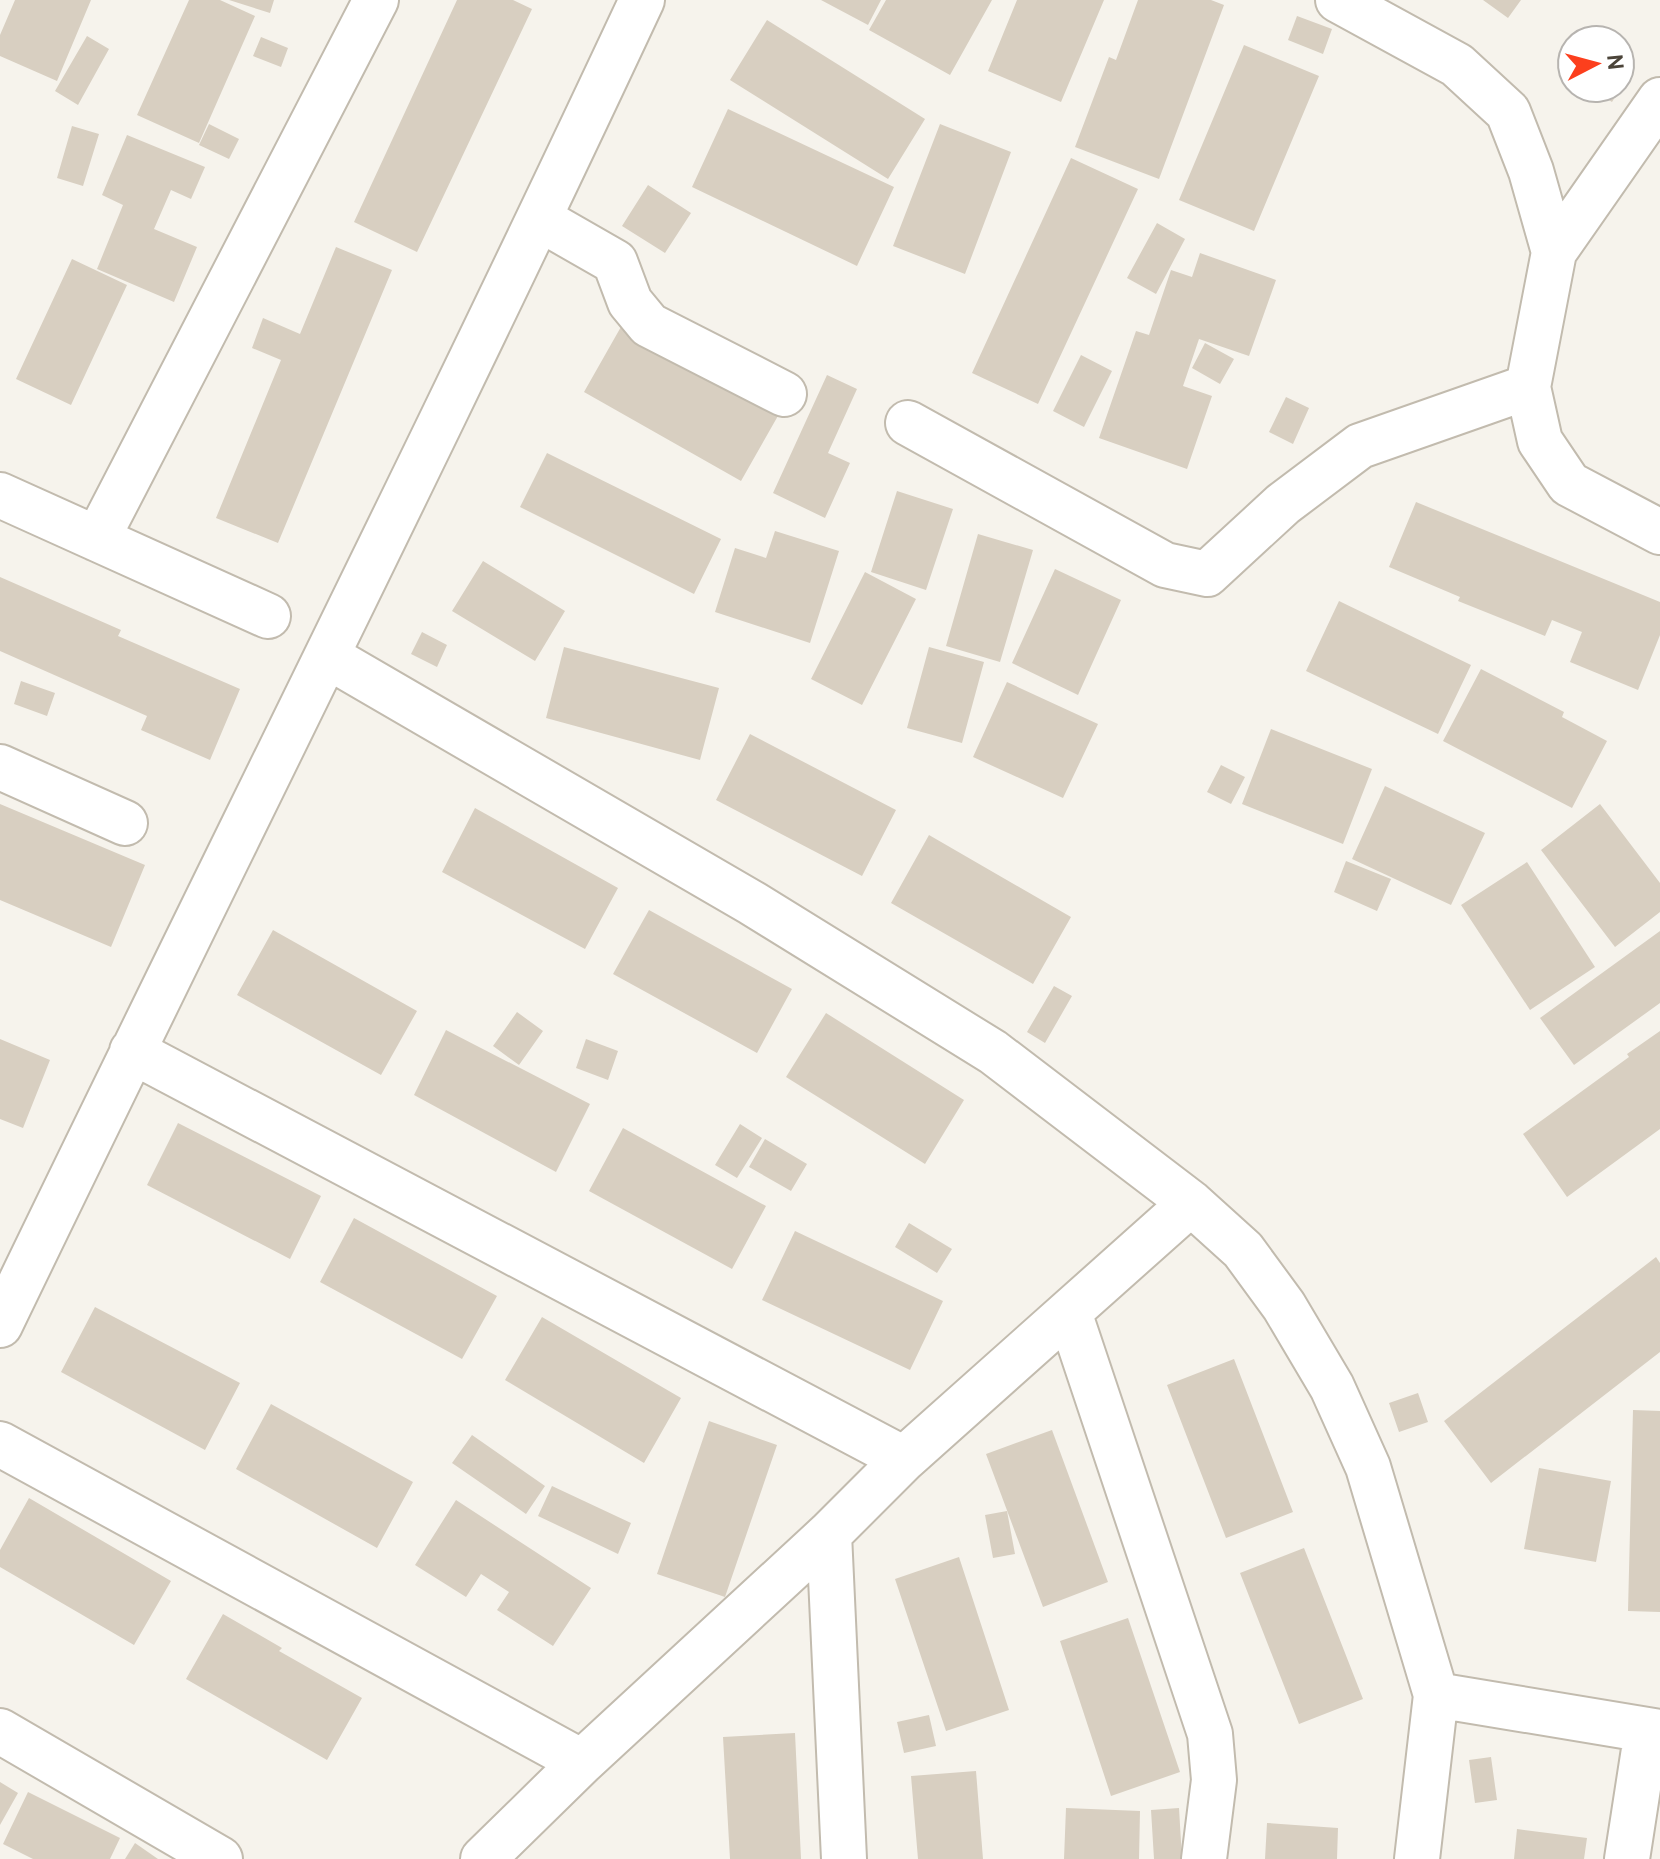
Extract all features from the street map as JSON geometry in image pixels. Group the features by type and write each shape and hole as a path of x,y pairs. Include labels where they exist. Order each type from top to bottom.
{"street":[{"path":"97,539 376,0"},
{"path":"0,1325 473,350 540,219 642,0"},
{"path":"1338,0 1457,65 1508,112 1531,171 1554,252"},
{"path":"1660,100 1554,252 1528,387 1540,441 1569,484 1660,532"},
{"path":"540,219 615,262 630,302 649,325 784,394"},
{"path":"908,423 1165,565 1207,574 1283,504 1360,446 1528,387"},
{"path":"0,495 268,616"},
{"path":"327,656 752,903 993,1052 1191,1203 1243,1250 1284,1306 1332,1387 1368,1467 1436,1695 1417,1859"},
{"path":"0,767 125,823"},
{"path":"132,1051 904,1459"},
{"path":"483,1859 582,1762 829,1534 904,1459 1191,1203"},
{"path":"1069,1312 1210,1734 1214,1780 1204,1859"},
{"path":"0,1444 582,1762"},
{"path":"829,1534 844,1859"},
{"path":"1436,1695 1653,1731 1627,1859"},
{"path":"0,1731 220,1859"}],"building":[{"path":"15,0 91,0 57,81 0,56 0,35"},
{"path":"189,0 220,0 255,16 199,143 137,115"},
{"path":"229,0 274,0 270,13"},
{"path":"457,0 513,0 532,9 417,252 354,222"},
{"path":"821,0 881,0 868,25"},
{"path":"886,0 992,0 950,75 869,30"},
{"path":"1017,0 1104,0 1061,102 988,71"},
{"path":"1138,0 1211,0 1224,5 1159,179 1075,147 1109,57 1116,60"},
{"path":"1483,0 1521,0 1508,18"},
{"path":"1297,16 1332,29 1323,54 1288,40"},
{"path":"767,20 925,119 888,179 730,80"},
{"path":"87,36 109,49 78,105 55,91"},
{"path":"261,37 288,48 281,67 253,56"},
{"path":"1244,45 1319,76 1254,231 1179,200"},
{"path":"728,109 894,187 857,266 692,187"},
{"path":"209,124 239,139 229,159 199,145"},
{"path":"940,124 1011,152 965,274 893,246"},
{"path":"72,126 99,134 83,186 57,178"},
{"path":"127,135 205,167 191,199 171,190 154,229 197,247 174,302 97,269 123,205 102,195"},
{"path":"1071,158 1138,189 1038,404 972,373"},
{"path":"648,185 691,213 665,253 622,226"},
{"path":"1157,223 1185,239 1156,294 1127,278"},
{"path":"336,247 392,270 278,543 216,518 281,360 252,348 263,318 300,334"},
{"path":"1200,253 1276,280 1249,356 1199,339 1183,386 1212,396 1187,469 1099,438 1136,331 1149,335 1171,270 1192,277"},
{"path":"72,259 127,285 71,405 16,379"},
{"path":"626,318 783,407 741,481 584,392"},
{"path":"1205,343 1234,359 1220,384 1192,368"},
{"path":"1081,355 1112,371 1084,427 1053,411"},
{"path":"827,375 857,389 828,453 850,463 825,518 773,493"},
{"path":"1286,397 1309,408 1293,444 1269,432"},
{"path":"547,453 721,539 694,594 520,507"},
{"path":"897,491 953,509 926,590 871,572"},
{"path":"1416,502 1660,602 1660,635 1638,690 1570,662 1582,632 1552,620 1545,636 1458,601 1460,597 1389,567"},
{"path":"775,531 839,551 810,643 715,612 735,548 766,558"},
{"path":"978,534 1033,550 1000,662 946,646"},
{"path":"483,561 565,611 535,661 452,611"},
{"path":"1055,569 1121,600 1078,695 1012,663"},
{"path":"865,572 916,599 862,705 811,679"},
{"path":"0,577 121,630 118,636 240,689 210,760 141,730 147,716 0,651"},
{"path":"1339,601 1471,665 1438,734 1306,671"},
{"path":"422,632 447,645 437,667 411,654"},
{"path":"564,647 719,688 700,760 546,718"},
{"path":"929,647 984,662 962,743 907,728"},
{"path":"1481,669 1564,712 1562,717 1607,741 1572,808 1443,741"},
{"path":"21,681 55,693 47,716 14,704"},
{"path":"1007,682 1098,724 1063,798 973,757"},
{"path":"1271,729 1372,769 1343,844 1242,804"},
{"path":"750,734 896,810 862,876 716,800"},
{"path":"1221,765 1245,777 1231,804 1207,792"},
{"path":"1385,786 1485,833 1451,905 1352,859"},
{"path":"0,804 145,865 111,947 0,900"},
{"path":"1600,804 1660,883 1660,912 1615,947 1541,850"},
{"path":"475,808 618,888 585,949 442,872"},
{"path":"929,835 1071,917 1033,984 891,903"},
{"path":"1346,861 1391,879 1377,911 1334,892"},
{"path":"1527,862 1595,967 1530,1010 1461,905"},
{"path":"649,910 792,989 757,1053 613,974"},
{"path":"273,930 417,1011 381,1075 237,995"},
{"path":"1660,931 1660,1003 1574,1065 1540,1018"},
{"path":"1054,986 1072,996 1045,1043 1027,1032"},
{"path":"517,1012 543,1031 519,1065 493,1046"},
{"path":"826,1013 964,1100 925,1164 786,1077"},
{"path":"446,1030 590,1104 556,1172 414,1095"},
{"path":"1660,1031 1660,1129 1567,1197 1523,1134"},
{"path":"0,1039 50,1060 23,1128 0,1119"},
{"path":"586,1039 618,1051 608,1080 576,1068"},
{"path":"178,1123 321,1196 290,1259 147,1185"},
{"path":"740,1124 762,1138 737,1178 715,1165"},
{"path":"623,1128 766,1206 732,1269 589,1191"},
{"path":"765,1139 807,1164 791,1191 749,1167"},
{"path":"354,1218 497,1296 462,1359 320,1282"},
{"path":"909,1223 952,1249 937,1273 895,1247"},
{"path":"795,1231 943,1301 910,1370 762,1300"},
{"path":"1656,1257 1660,1263 1660,1352 1491,1483 1444,1421"},
{"path":"95,1307 240,1383 205,1450 61,1372"},
{"path":"542,1317 681,1398 644,1463 505,1380"},
{"path":"1234,1359 1293,1512 1226,1538 1167,1385"},
{"path":"1418,1393 1428,1422 1399,1432 1389,1403"},
{"path":"271,1404 413,1482 377,1548 236,1469"},
{"path":"1633,1410 1660,1411 1660,1612 1628,1611"},
{"path":"709,1421 777,1445 725,1597 657,1574"},
{"path":"1052,1430 1108,1582 1043,1607 986,1454"},
{"path":"472,1435 545,1486 526,1514 452,1463"},
{"path":"1539,1468 1611,1481 1596,1562 1524,1549"},
{"path":"552,1486 631,1523 618,1554 538,1516"},
{"path":"29,1498 171,1581 134,1645 0,1567 0,1550"},
{"path":"456,1500 591,1588 553,1646 497,1610 509,1592 481,1574 466,1597 415,1565"},
{"path":"1007,1511 1015,1554 993,1558 985,1515"},
{"path":"1304,1548 1363,1699 1299,1724 1240,1573"},
{"path":"959,1557 1009,1710 946,1731 895,1579"},
{"path":"223,1614 282,1648 279,1651 362,1698 327,1760 186,1679"},
{"path":"1128,1618 1180,1772 1111,1796 1060,1641"},
{"path":"929,1715 936,1746 904,1753 897,1722"},
{"path":"795,1733 801,1859 730,1859 723,1737"},
{"path":"1491,1757 1497,1800 1475,1803 1469,1760"},
{"path":"976,1771 983,1859 918,1859 911,1776"},
{"path":"0,1782 18,1793 0,1825"},
{"path":"28,1792 120,1838 110,1859 33,1859 3,1844"},
{"path":"1066,1808 1140,1811 1139,1859 1064,1859"},
{"path":"1179,1808 1182,1859 1154,1859 1151,1810"},
{"path":"1267,1823 1338,1828 1337,1859 1265,1859"},
{"path":"1517,1829 1587,1838 1584,1859 1514,1859"},
{"path":"135,1843 158,1859 125,1859"}]}
